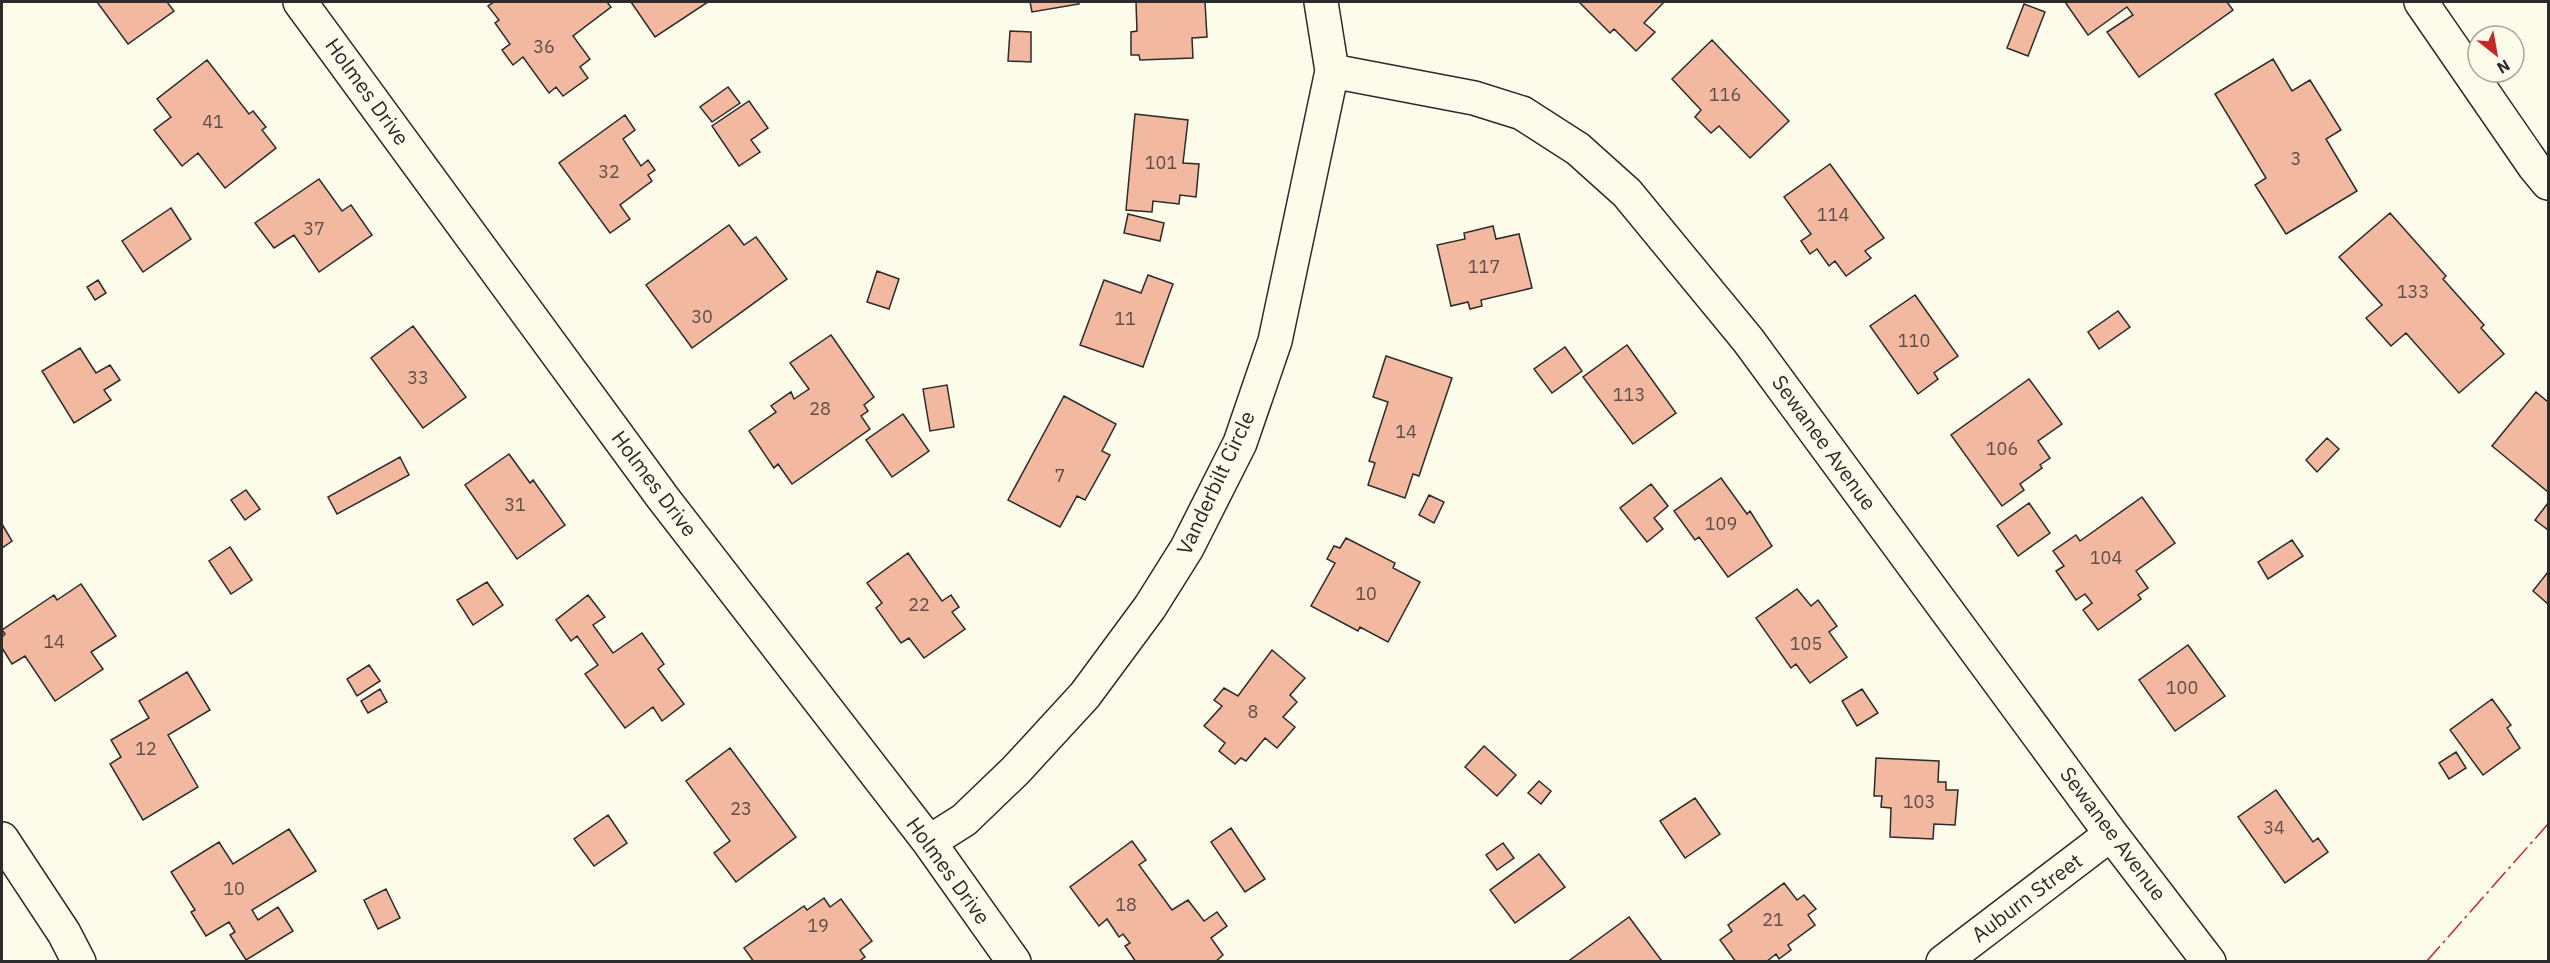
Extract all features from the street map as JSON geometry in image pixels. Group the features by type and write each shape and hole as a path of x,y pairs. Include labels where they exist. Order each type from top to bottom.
{"street":[{"name":"Holmes Drive","path":"300,2 663,498 929,842 1014,962"},
{"name":"Vanderbilt Circle","path":"929,842 964,820 1016,770 1084,695 1150,607 1187,548 1240,443 1275,342 1332,71 1322,2"},
{"path":"2421,2 2544,168"},
{"name":"Sewanee Avenue","path":"1332,71 1474,98 1522,113 1578,149 1627,193 1748,340 2111,834 2209,962"},
{"name":"Auburn Street","path":"1943,962 2111,834"},
{"path":"2,839 64,933 79,962"}],"building":[{"path":"97,2 167,2 174,11 128,44"},
{"path":"494,2 607,2 611,7 573,36 590,59 580,67 588,78 563,96 556,87 549,93 523,57 513,65 502,50 510,44 495,23 499,20 488,6"},
{"path":"631,2 708,2 655,37"},
{"path":"1030,2 1078,2 1079,4 1032,12"},
{"path":"1136,2 1205,2 1207,37 1192,38 1193,58 1140,60 1139,55 1131,55 1131,32 1137,31"},
{"path":"1579,2 1664,2 1644,23 1655,32 1636,51 1614,29 1610,33"},
{"path":"2065,2 2227,2 2233,10 2139,77 2107,32 2133,15 2127,7 2088,35"},
{"path":"2024,4 2045,12 2028,56 2007,48"},
{"path":"1010,31 1031,32 1031,62 1008,61"},
{"path":"1712,40 1789,121 1750,158 1719,126 1711,133 1695,117 1701,110 1672,79"},
{"path":"2273,59 2292,91 2310,80 2341,130 2326,139 2357,191 2286,234 2255,185 2266,178 2215,94"},
{"path":"207,60 249,114 253,111 266,127 262,130 276,148 225,188 198,153 182,166 154,130 171,117 157,99"},
{"path":"728,87 740,103 712,122 700,107"},
{"path":"749,101 768,128 751,140 760,152 739,166 712,126"},
{"path":"1135,114 1188,120 1183,163 1199,164 1196,197 1180,195 1179,204 1153,201 1152,212 1126,210"},
{"path":"625,115 635,130 623,139 641,166 648,160 655,170 648,175 652,181 620,205 630,219 610,233 559,163"},
{"path":"1830,164 1884,238 1865,251 1871,258 1846,276 1835,261 1829,266 1817,249 1810,254 1801,241 1811,234 1784,197"},
{"path":"319,179 342,211 351,205 372,235 319,272 294,235 274,248 255,223"},
{"path":"171,208 191,239 143,272 122,241"},
{"path":"2390,213 2446,276 2443,279 2484,325 2481,328 2504,354 2459,393 2406,333 2391,346 2366,318 2382,305 2339,257"},
{"path":"1128,214 1164,223 1160,241 1124,233"},
{"path":"729,225 744,245 756,237 787,279 692,348 646,285"},
{"path":"1493,226 1496,239 1519,234 1532,288 1481,300 1482,306 1470,309 1468,302 1451,306 1437,245 1465,239 1464,233"},
{"path":"877,271 899,279 889,309 867,302"},
{"path":"1148,275 1173,284 1143,367 1080,345 1104,280 1141,293"},
{"path":"98,280 106,293 95,300 87,287"},
{"path":"1915,295 1958,356 1934,373 1938,379 1918,394 1870,326"},
{"path":"2118,311 2130,327 2099,349 2088,332"},
{"path":"413,326 466,397 423,428 371,358"},
{"path":"831,335 874,397 864,405 868,411 861,416 870,429 792,484 778,464 774,468 749,431 776,412 771,406 791,392 794,399 809,389 790,363"},
{"path":"1627,345 1676,413 1633,444 1583,377"},
{"path":"1565,347 1582,371 1552,393 1534,369"},
{"path":"80,348 96,373 110,365 120,380 104,390 111,400 74,423 42,371"},
{"path":"1386,356 1452,378 1419,476 1413,474 1405,498 1368,485 1375,463 1369,461 1388,402 1373,397"},
{"path":"2029,379 2062,424 2038,441 2050,458 2040,465 2042,468 2020,484 2024,490 2002,506 1951,435"},
{"path":"947,385 954,427 930,431 923,389"},
{"path":"2536,392 2548,402 2548,492 2492,446"},
{"path":"1064,396 1116,424 1102,451 1110,455 1085,500 1077,496 1060,527 1008,500"},
{"path":"903,414 929,451 892,477 866,440"},
{"path":"2327,438 2339,449 2317,472 2306,460"},
{"path":"509,454 530,483 533,480 565,525 517,559 465,485"},
{"path":"400,457 409,475 337,514 328,497"},
{"path":"1721,478 1747,514 1750,511 1772,546 1728,577 1699,537 1695,540 1674,511"},
{"path":"1651,484 1668,506 1654,518 1663,529 1647,542 1620,508"},
{"path":"246,490 260,509 245,520 231,500"},
{"path":"1429,495 1444,502 1434,523 1419,515"},
{"path":"2142,497 2175,543 2136,571 2148,588 2138,595 2141,599 2098,630 2083,610 2092,603 2085,594 2076,600 2056,571 2064,566 2053,551 2076,535 2080,541"},
{"path":"2029,503 2050,533 2018,556 1997,526"},
{"path":"2548,503 2548,530 2535,520"},
{"path":"2,524 12,541 2,548"},
{"path":"1346,538 1395,563 1393,568 1420,582 1388,642 1360,627 1358,631 1311,606 1335,563 1327,559 1334,546 1340,548"},
{"path":"2292,540 2303,556 2268,579 2258,562"},
{"path":"230,547 252,580 231,594 209,561"},
{"path":"908,553 942,601 951,595 959,607 952,612 965,629 924,658 909,638 901,643 876,608 882,603 867,583"},
{"path":"2548,572 2548,604 2533,591"},
{"path":"487,582 503,605 473,625 457,600"},
{"path":"81,584 116,636 91,652 103,669 55,701 25,656 12,664 2,648 2,637 5,634 2,630 54,595 57,600"},
{"path":"1797,589 1811,606 1818,600 1837,626 1829,632 1847,657 1810,683 1796,664 1791,668 1756,618"},
{"path":"588,595 605,617 593,625 613,653 642,633 664,664 658,669 684,704 662,721 653,707 625,728 585,674 598,665 577,636 571,641 556,620"},
{"path":"2188,645 2225,696 2175,731 2139,680"},
{"path":"1272,650 1305,678 1290,695 1297,702 1283,717 1295,727 1277,748 1265,738 1246,761 1241,758 1235,764 1219,751 1225,743 1204,726 1222,706 1214,700 1224,688 1238,696"},
{"path":"369,665 380,681 357,696 347,679"},
{"path":"187,672 210,710 168,735 198,787 143,820 110,764 121,757 111,740 149,718 139,701"},
{"path":"380,689 387,702 368,713 361,701"},
{"path":"1862,689 1878,713 1857,726 1842,701"},
{"path":"2492,699 2511,725 2507,728 2520,748 2483,775 2450,730"},
{"path":"1484,746 1516,775 1497,796 1465,767"},
{"path":"730,748 796,837 736,882 714,853 730,841 686,781"},
{"path":"2456,752 2466,768 2449,779 2439,763"},
{"path":"1876,758 1939,761 1938,782 1946,782 1946,790 1958,790 1955,825 1934,824 1933,839 1890,837 1891,808 1881,807 1882,796 1874,796"},
{"path":"1539,781 1551,791 1541,804 1528,793"},
{"path":"2276,790 2313,842 2318,838 2328,852 2285,883 2238,817"},
{"path":"1695,798 1720,834 1685,858 1660,821"},
{"path":"608,815 627,843 594,866 574,839"},
{"path":"1231,828 1265,879 1245,892 1211,842"},
{"path":"289,829 316,871 252,910 258,920 278,907 293,931 246,960 230,935 235,932 229,922 206,936 191,912 195,910 171,872 219,842 233,864"},
{"path":"1132,841 1146,860 1139,865 1172,910 1188,900 1204,921 1217,912 1227,926 1211,938 1223,955 1215,962 1136,962 1125,946 1130,943 1123,934 1119,937 1107,919 1099,926 1070,887"},
{"path":"1503,843 1514,858 1497,870 1486,855"},
{"path":"1539,854 1565,887 1515,923 1490,890"},
{"path":"1784,883 1797,900 1804,895 1816,909 1808,915 1815,925 1788,945 1791,950 1779,959 1776,954 1766,962 1736,962 1720,940 1732,931 1728,925"},
{"path":"386,889 400,918 378,929 364,900"},
{"path":"824,898 830,907 841,899 872,941 860,950 865,957 858,962 754,962 744,948 804,906 807,910"},
{"path":"1629,917 1661,960 1665,962 1571,962 1570,960"}],"power":[{"path":"2426,962 2548,824"}]}
